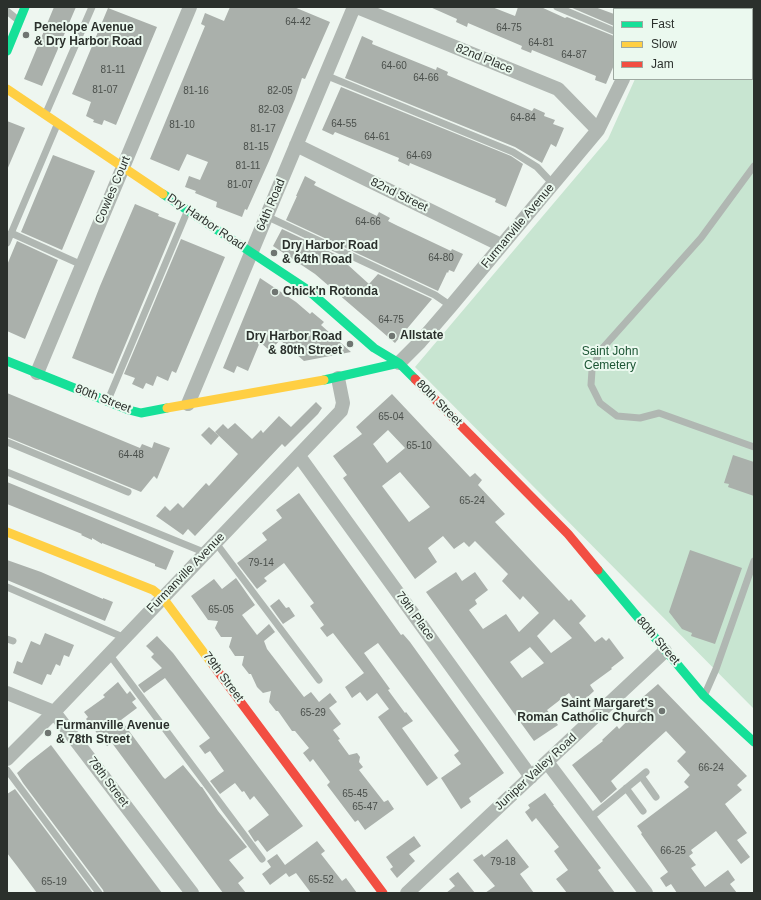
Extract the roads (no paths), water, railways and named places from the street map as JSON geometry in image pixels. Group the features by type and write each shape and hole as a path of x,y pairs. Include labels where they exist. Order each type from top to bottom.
{"street":[{"path":"7,51 25,7"},
{"name":"Cowles Court","path":"37,373 190,7"},
{"name":"64th Road","path":"188,404 355,7"},
{"name":"82nd Place","path":"355,7 558,89 598,130"},
{"name":"Furmanville Avenue","path":"399,363 416,347 598,130 623,80"},
{"name":"Dry Harbor Road","path":"7,89 308,290 374,348 399,363"},
{"name":"82nd Street","path":"296,145 501,245"},
{"name":"80th Street","path":"7,361 108,402 141,413 338,378 399,363 568,534 704,696 754,742"},
{"name":"Furmanville Avenue","path":"7,758 54,712 341,411 343,403 338,378"},
{"name":"79th Place","path":"299,456 531,777"},
{"name":"79th Street","path":"7,532 148,588 163,598 383,893"},
{"name":"Juniper Valley Road","path":"407,893 665,651"},
{"path":"7,693 54,712"},
{"name":"78th Street","path":"54,712 192,893"},
{"path":"547,762 646,893"}],"lane":[{"path":"46,115 92,7"},
{"path":"557,7 613,31"},
{"path":"7,11 19,21"},
{"path":"326,75 513,152 537,167 553,184"},
{"path":"7,243 58,123"},
{"path":"754,166 701,238 600,351 592,370 590,385 600,403 617,416 640,418 659,413 754,447"},
{"path":"108,402 187,210"},
{"path":"266,216 435,295 451,306"},
{"path":"11,233 82,265"},
{"path":"7,442 128,492"},
{"path":"7,472 206,553"},
{"path":"216,543 319,680"},
{"path":"704,696 716,669 754,561"},
{"path":"7,587 125,638"},
{"path":"109,654 262,859"},
{"path":"7,770 99,893"},
{"path":"590,818 644,774 656,797"},
{"path":"626,788 643,811"}],"place":[{"name":"Penelope Avenue & Dry Harbor Road","path":"26,35"},
{"name":"Dry Harbor Road & 64th Road","path":"274,253"},
{"name":"Chick'n Rotonda","path":"275,292"},
{"name":"Allstate","path":"392,336"},
{"name":"Dry Harbor Road & 80th Street","path":"350,344"},
{"name":"Saint Margaret's Roman Catholic Church","path":"662,711"},
{"name":"Furmanville Avenue & 78th Street","path":"48,733"}],"park label":[{"name":"Saint John Cemetery","path":"610,359"}]}
